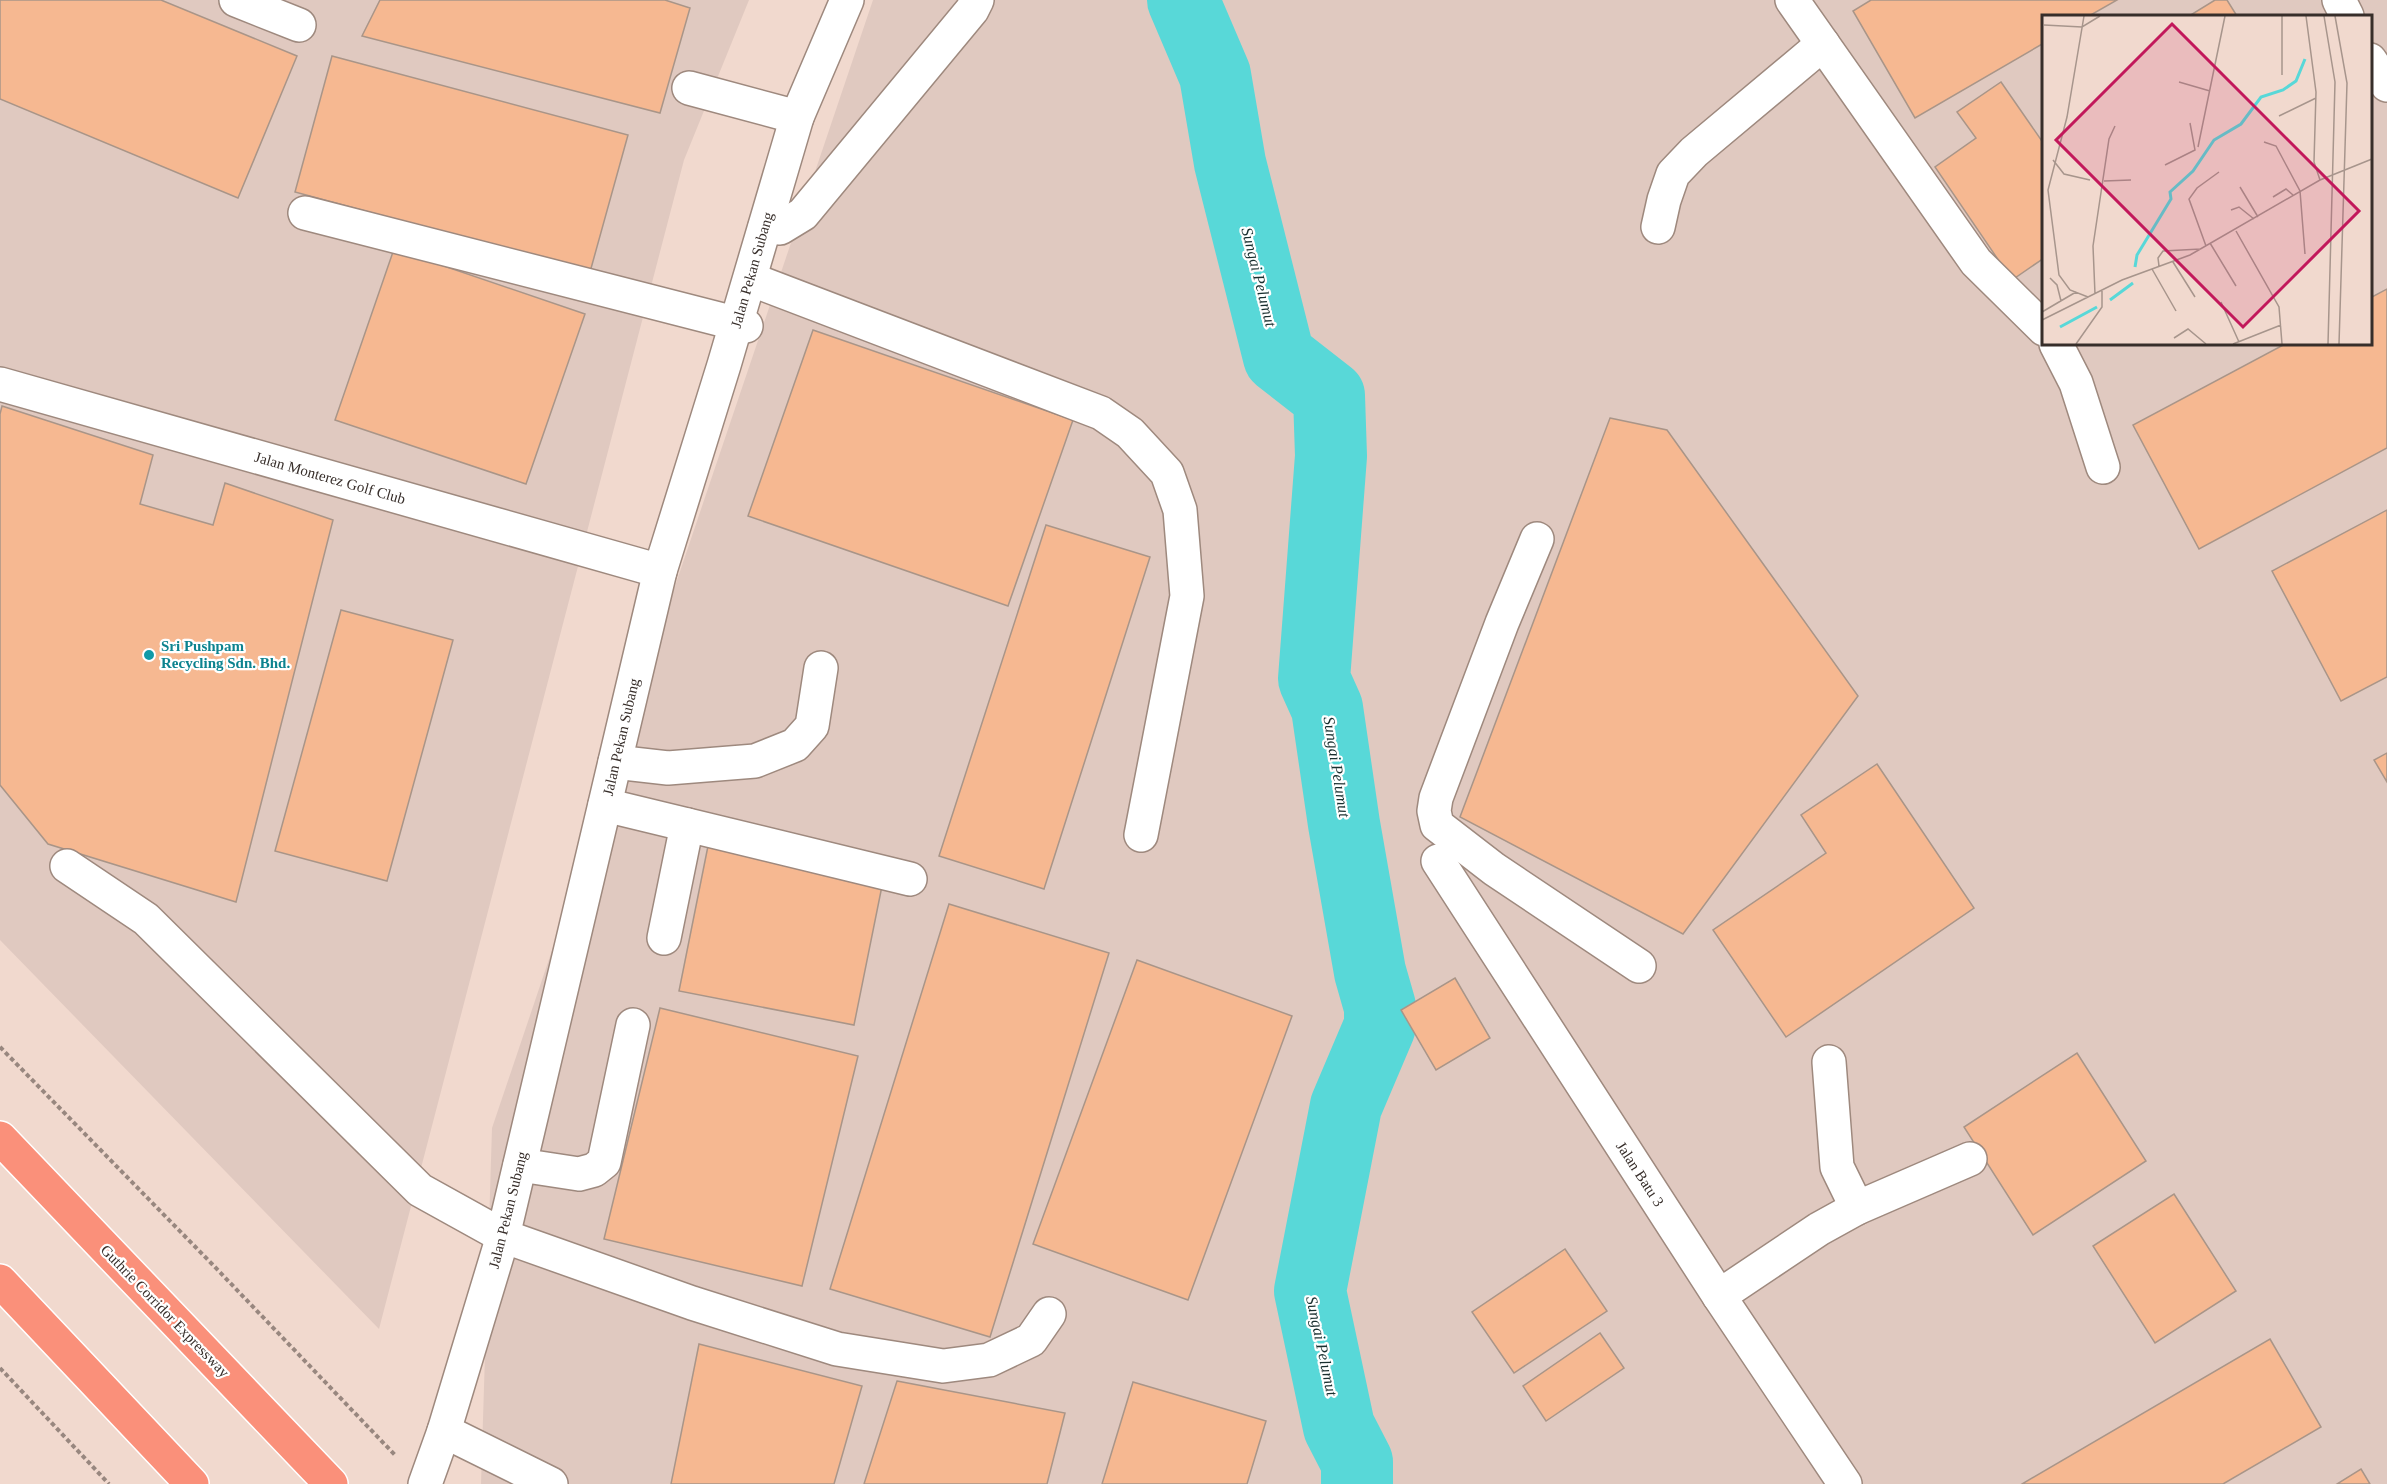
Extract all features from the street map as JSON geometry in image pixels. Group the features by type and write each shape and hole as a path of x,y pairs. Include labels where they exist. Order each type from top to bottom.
{"highway":[{"name":"Guthrie Corridor Expressway","path":"0,1138 331,1484"},
{"path":"0,1281 192,1484"}],"street":[{"path":"236,0 299,25"},
{"name":"Jalan Pekan Subang","path":"425,1484 444,1431 503,1236 660,571 741,325 750,279 797,117 847,0"},
{"path":"765,227 780,228 803,214 972,10 977,0"},
{"path":"1792,0 1976,262 2042,328"},
{"path":"2339,0 2346,15"},
{"path":"1658,227 1673,174 1694,152 1823,44"},
{"path":"2372,63 2387,85"},
{"path":"688,88 797,117"},
{"path":"305,213 741,325"},
{"path":"750,279 1101,413 1130,433 1167,473 1180,510 1187,596 1141,835"},
{"path":"2057,345 2076,383 2103,467"},
{"name":"Jalan Monterez Golf Club","path":"0,384 660,571"},
{"path":"1537,539 1502,623 1436,798 1434,811 1437,825 1494,869 1639,966"},
{"path":"615,762 668,768 755,761 795,745 812,726 821,668"},
{"path":"605,805 910,879"},
{"path":"664,938 687,825"},
{"name":"Jalan Batu 3","path":"1438,861 1719,1296 1845,1484"},
{"path":"67,866 146,919 420,1190 503,1236 692,1303 837,1349 943,1366 989,1360 1032,1340 1049,1314"},
{"path":"1464,901 1494,869"},
{"path":"520,1165 579,1174 594,1170 604,1162 633,1025"},
{"path":"1829,1062 1837,1167 1857,1208"},
{"path":"1719,1296 1819,1228 1857,1208 1970,1159"},
{"path":"444,1431 551,1484"}],"path":[{"path":"0,1047 204,1255 398,1458"},
{"path":"0,1368 109,1484"}],"shaded area":[{"path":"0,0 749,0 684,160 379,1329 0,940"},
{"path":"873,0 2387,0 2387,1484 481,1484 492,1128"}],"building":[{"path":"0,0 161,0 297,56 238,198 0,99"},
{"path":"380,0 665,0 690,8 660,113 362,36"},
{"path":"1871,0 2117,0 2091,15 2042,15 2042,44 1915,118 1853,11"},
{"path":"2215,0 2227,0 2236,15 2191,15"},
{"path":"332,56 628,135 590,272 295,192"},
{"path":"2001,82 2042,141 2042,259 2012,280 1935,167 1976,138 1957,112"},
{"path":"394,249 585,314 526,484 335,420"},
{"path":"2387,289 2387,448 2199,549 2133,425 2283,345 2372,345 2372,297"},
{"path":"813,330 1073,420 1008,606 748,516"},
{"name":"Sri Pushpam Recycling Sdn. Bhd.","path":"2,406 153,455 140,504 213,525 225,483 333,520 236,902 48,844 0,785 0,414"},
{"path":"1610,418 1667,430 1858,696 1683,934 1460,817"},
{"path":"2387,510 2387,677 2341,701 2272,571"},
{"path":"1046,525 1150,557 1044,889 939,856"},
{"path":"341,610 453,640 387,881 275,851"},
{"path":"2387,753 2387,782 2374,760"},
{"path":"1877,764 1974,908 1786,1037 1713,930 1826,853 1801,815"},
{"path":"708,846 883,881 854,1025 679,991"},
{"path":"949,904 1109,953 990,1337 830,1289"},
{"path":"1137,960 1292,1016 1188,1300 1033,1244"},
{"path":"1455,978 1490,1038 1436,1070 1401,1010"},
{"path":"660,1008 858,1056 802,1286 604,1239"},
{"path":"2077,1053 2146,1161 2033,1235 1964,1127"},
{"path":"2174,1194 2236,1291 2155,1343 2093,1246"},
{"path":"1565,1249 1607,1311 1514,1373 1472,1312"},
{"path":"1600,1333 1624,1368 1546,1421 1523,1386"},
{"path":"2270,1339 2321,1427 2223,1484 2022,1484"},
{"path":"699,1344 862,1386 834,1484 671,1484"},
{"path":"897,1381 1065,1413 1047,1484 864,1484"},
{"path":"1133,1382 1266,1421 1247,1484 1102,1484"},
{"path":"2361,1469 2370,1484 2337,1484"}],"waterway":[{"name":"Sungai Pelumut","path":"1183,0 1215,75 1230,163 1279,357 1329,396 1331,456 1314,679 1327,708 1344,824 1370,972 1380,1007 1380,1026 1346,1106 1310,1291 1339,1427 1357,1462 1357,1484"}],"place":[{"name":"Sri Pushpam Recycling Sdn. Bhd.","path":"149,655"}]}
